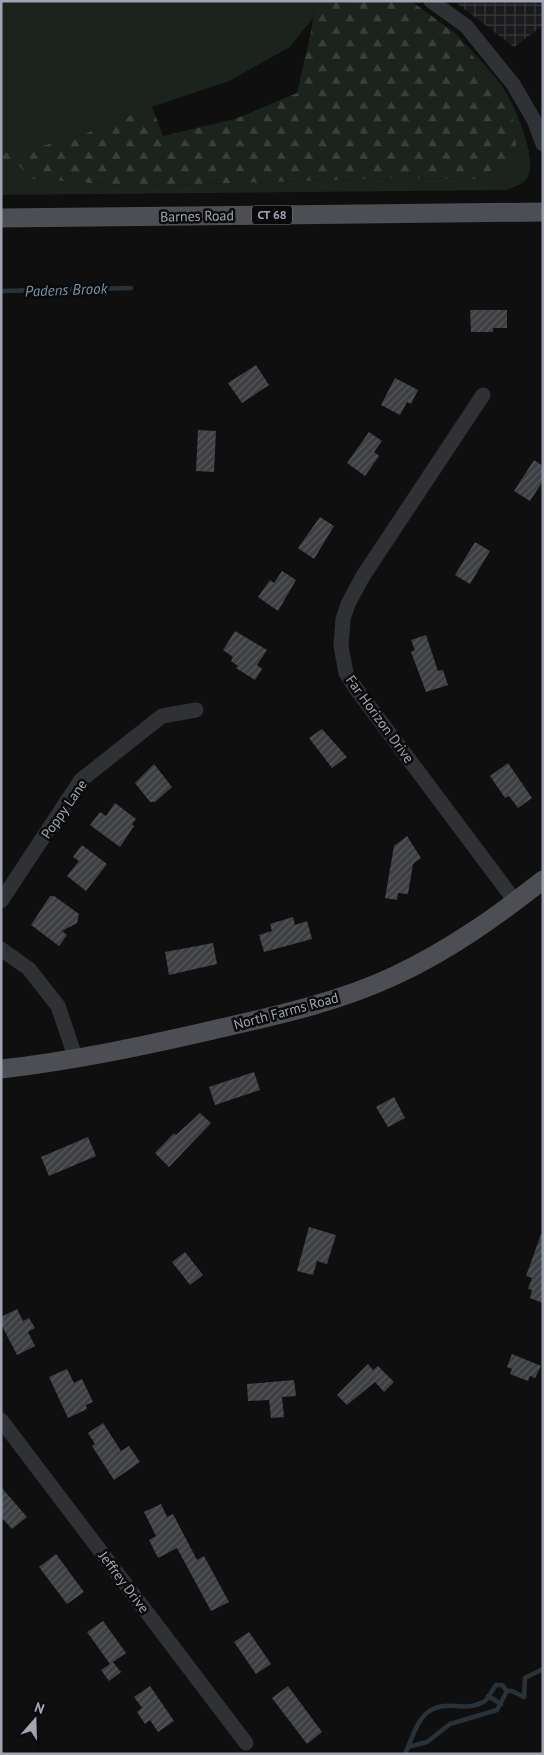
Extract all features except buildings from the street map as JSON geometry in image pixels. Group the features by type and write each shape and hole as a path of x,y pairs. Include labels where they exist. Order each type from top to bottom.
{"main road":[{"name":"Barnes Road","path":"1,218 543,212"},
{"name":"North Farms Road","path":"1,1069 76,1059 292,1012 345,996 394,976 460,942 543,880"}],"street":[{"path":"432,1 466,26 513,84 541,135"},
{"name":"Far Horizon Drive","path":"483,395 363,576 343,619 341,646 346,673 357,690 515,902"},
{"name":"Poppy Lane","path":"1,901 81,780 162,716 196,710"},
{"path":"1,949 29,969 58,1006 76,1059"},
{"name":"Jeffrey Drive","path":"1,1420 246,1743"}],"shaded area":[{"path":"454,1 543,1 543,25 514,47"}],"green space":[{"path":"1,1 316,1 313,18 290,47 229,81 152,107 69,140 1,154"},
{"path":"316,1 411,1 455,33 498,89 515,124 516,150 503,163 478,179 397,178 137,186 32,179 19,166 1,172 1,154 69,140 152,107 163,136 235,119 297,93"},
{"path":"455,33 499,82 517,115 527,145 530,171 526,179 517,186 506,190 1,195 1,172 19,166 32,179 137,186 397,178 478,179 498,89"}],"waterway":[{"name":"Padens Brook","path":"1,291 131,288"},
{"path":"405,1754 408,1747 427,1742 450,1724 497,1710 507,1691 512,1691 524,1697 525,1678 543,1669"},
{"path":"408,1747 419,1722 429,1711 444,1706 478,1704 486,1700 496,1685 502,1685 507,1691"},
{"path":"488,1696 501,1704"}]}
